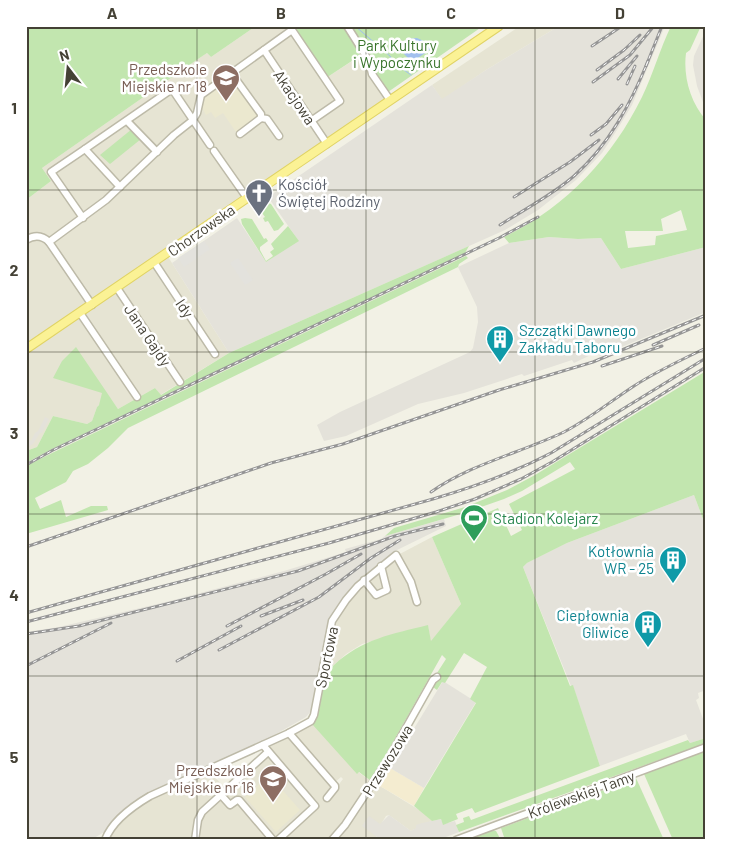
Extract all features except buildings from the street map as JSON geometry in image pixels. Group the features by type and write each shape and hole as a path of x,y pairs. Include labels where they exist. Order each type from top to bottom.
{"main road":[{"name":"Chorzowska","path":"26,349 499,26"}],"street":[{"path":"348,26 369,61 372,74 390,100"},
{"path":"48,242 83,218 120,187 193,120 197,113 201,95 292,30 340,101 311,121"},
{"name":"Akacjowa","path":"264,50 327,144"},
{"path":"232,74 261,114 261,118"},
{"path":"83,218 51,172 172,89 247,198"},
{"path":"240,134 261,118 267,119 279,136"},
{"path":"127,120 156,152"},
{"path":"85,149 120,187"},
{"path":"26,240 38,236 48,242 92,305"},
{"name":"Idy","path":"154,262 215,354"},
{"name":"Jana Gajdy","path":"117,288 180,382"},
{"path":"80,313 137,397"},
{"name":"Sportowa","path":"105,840 107,834 134,805 311,721 314,715 332,621 346,600 364,580 396,555 411,582 417,602"},
{"path":"364,580 376,595 387,590 381,566"},
{"name":"Przewozowa","path":"332,840 345,825 388,760 433,680 437,677"},
{"path":"289,733 335,786 327,798"},
{"path":"263,745 315,806 278,840"},
{"name":"Królewskiej Tamy","path":"456,840 706,748"},
{"path":"194,840 200,814 268,752"},
{"path":"221,795 230,805 238,800 273,840"}],"shaded area":[{"path":"256,26 292,26 326,78 360,56 388,100 165,252 229,353 160,395 155,388 118,409 108,395 97,407 92,421 87,424 53,416 37,447 26,451 26,200 51,181 42,168 207,53 211,57"},
{"path":"520,26 559,26 486,70 442,100 432,85"},
{"path":"559,26 665,26 632,105 602,153 576,180 538,210 505,230 229,353 172,263 237,218 266,262 298,240 268,197 432,85 442,99"},
{"path":"706,30 706,110 697,86 693,65 694,56"},
{"name":"Przedszkole Miejskie nr 18","path":"232,77 257,112 259,118 238,135 223,113 215,118 211,112 206,115 201,106 202,98 227,83"},
{"path":"549,237 601,238 621,269 706,247 706,312 600,356 597,352 574,363 572,360 524,376 522,374 464,393 418,404 346,436 324,441 317,425 340,412 470,352 473,348 478,322 477,307 458,267 509,243"},
{"path":"204,241 210,249 184,267 178,258"},
{"path":"238,258 253,280 245,285 230,263"},
{"path":"45,417 49,419 42,433 40,433 33,444 26,448 26,443 29,440 31,441"},
{"name":"Ciepłownia Gliwice","path":"694,495 703,519 706,518 706,690 698,693 699,698 696,700 706,727 706,738 690,743 686,734 600,766 573,686 571,686 523,567 527,563 567,543"},
{"path":"444,519 446,526 395,551 363,577 335,611 329,621 311,711 306,717 253,747 135,800 106,831 94,838 26,840 26,632 59,627 166,602 284,571 346,552 345,549 381,539 385,536"},
{"path":"432,537 461,604 431,642 428,626 362,644 346,654 324,674 334,622 348,600 364,581 396,556"},
{"path":"443,681 476,702 424,788 390,768"},
{"path":"312,723 358,772 371,781 343,824 329,840 280,840 320,805 312,795 309,797 268,749 267,745 288,737 333,789 327,800 343,779 341,777 335,782 292,734"},
{"path":"268,754 314,805 276,839 241,800 232,803 224,794"},
{"path":"390,768 424,788 414,806 380,786"},
{"path":"209,771 226,789 202,809 193,840 110,839 110,835 121,820 138,805"},
{"name":"Przedszkole Miejskie nr 16","path":"269,775 300,810 276,832 245,797"},
{"path":"375,783 421,811 432,821 416,826 417,828 411,831 389,815 386,816 381,824 375,840 334,840"},
{"path":"220,798 229,806 238,802 272,840 196,840 200,818"},
{"path":"389,815 411,831 416,828 416,825 441,819 443,824 455,821 459,832 438,840 375,840 377,837 362,826 369,816 380,824"}],"green space":[{"path":"26,26 256,26 211,57 207,53 42,168 51,181 26,200"},
{"name":"Park Kultury i Wypoczynku","path":"292,26 483,26 388,92 364,53 326,78"},
{"path":"671,26 701,26 690,50 686,53 685,62 687,80 692,97 706,120 706,247 621,269 601,238 549,237 509,243 504,237 526,225 567,196 585,179 616,141 642,97","holes":["681,210 687,230 656,236 655,245 628,248 625,231 663,231 661,219"]},
{"path":"132,129 141,139 110,164 100,155"},
{"path":"266,202 271,204 284,224 278,230 274,231 268,221 265,222 263,218 265,217 259,209"},
{"path":"241,219 252,219 264,239 266,238 268,241 260,247 266,261 273,256 270,252 274,249 271,244 288,226 299,241 266,262 242,224"},
{"path":"469,246 465,253 26,463 26,451 37,447 53,416 87,424 92,421 99,405 102,393 53,378 62,361 76,347 118,409 155,388 161,395 229,353"},
{"path":"466,256 468,258 459,264 458,267 128,428 88,464 73,471 66,482 35,498 40,509 61,500 66,517 91,506 107,506 108,510 26,534 26,466"},
{"path":"706,371 706,518 703,519 694,495 567,543 527,563 523,567 570,686 573,685 600,766 475,813 472,808 456,814 458,819 443,825 441,819 432,821 414,806 476,703 470,699 487,667 464,653 445,683 442,682 437,690 433,687 441,676 437,673 446,659 442,655 371,781 359,772 357,774 312,724 318,713 326,673 355,649 390,635 428,625 431,641 461,604 432,537 498,508 511,536 522,530 509,504 575,469 570,462 522,491 504,499 385,536 394,528 465,507 507,490"},
{"path":"706,738 706,743 459,832 456,825 464,822 463,818 469,816 471,820 688,740 690,743"},
{"path":"706,750 706,840 673,840 644,774"},
{"path":"636,778 664,840 505,840 501,828"},
{"path":"492,830 496,831 501,840 476,840 474,836"}],"water":[{"path":"417,38 428,43 431,49 412,62 404,54 400,46 408,39"}],"waterway":[{"path":"26,32 29,26"},
{"path":"355,26 390,56 393,62 411,75"}],"railway":[{"path":"592,46 622,26"},
{"path":"593,82 630,55 654,26"},
{"path":"646,66 662,26"},
{"path":"597,70 624,50 640,35"},
{"path":"618,79 637,56"},
{"path":"500,225 557,189 587,164 618,123 648,61"},
{"path":"627,84 635,66"},
{"path":"591,135 606,124 622,105"},
{"path":"514,197 570,162 599,140"},
{"path":"26,465 53,450 499,238 538,217"},
{"path":"26,547 271,463 343,444 499,390 593,362 706,315"},
{"path":"653,345 699,325"},
{"path":"602,366 662,346"},
{"path":"431,492 446,482 479,466 564,432 643,381 706,348"},
{"path":"26,613 433,499 493,479 551,453 706,358"},
{"path":"26,622 329,543 475,499 521,479 552,462 706,367"},
{"path":"26,634 79,626 298,571 395,536 443,524"},
{"path":"219,650 319,597 371,558 400,540"},
{"path":"227,626 361,554"},
{"path":"261,616 303,600"},
{"path":"26,666 111,623"},
{"path":"177,661 241,626"}],"place":[{"name":"Przedszkole Miejskie nr 18","path":"226,102"},
{"name":"Kościół Świętej Rodziny","path":"259,217"},
{"name":"Szczątki Dawnego Zakładu Taboru","path":"500,363"},
{"name":"Stadion Kolejarz","path":"474,542"},
{"name":"Kotłownia WR - 25","path":"673,584"},
{"name":"Ciepłownia Gliwice","path":"648,648"},
{"name":"Przedszkole Miejskie nr 16","path":"273,803"}]}
